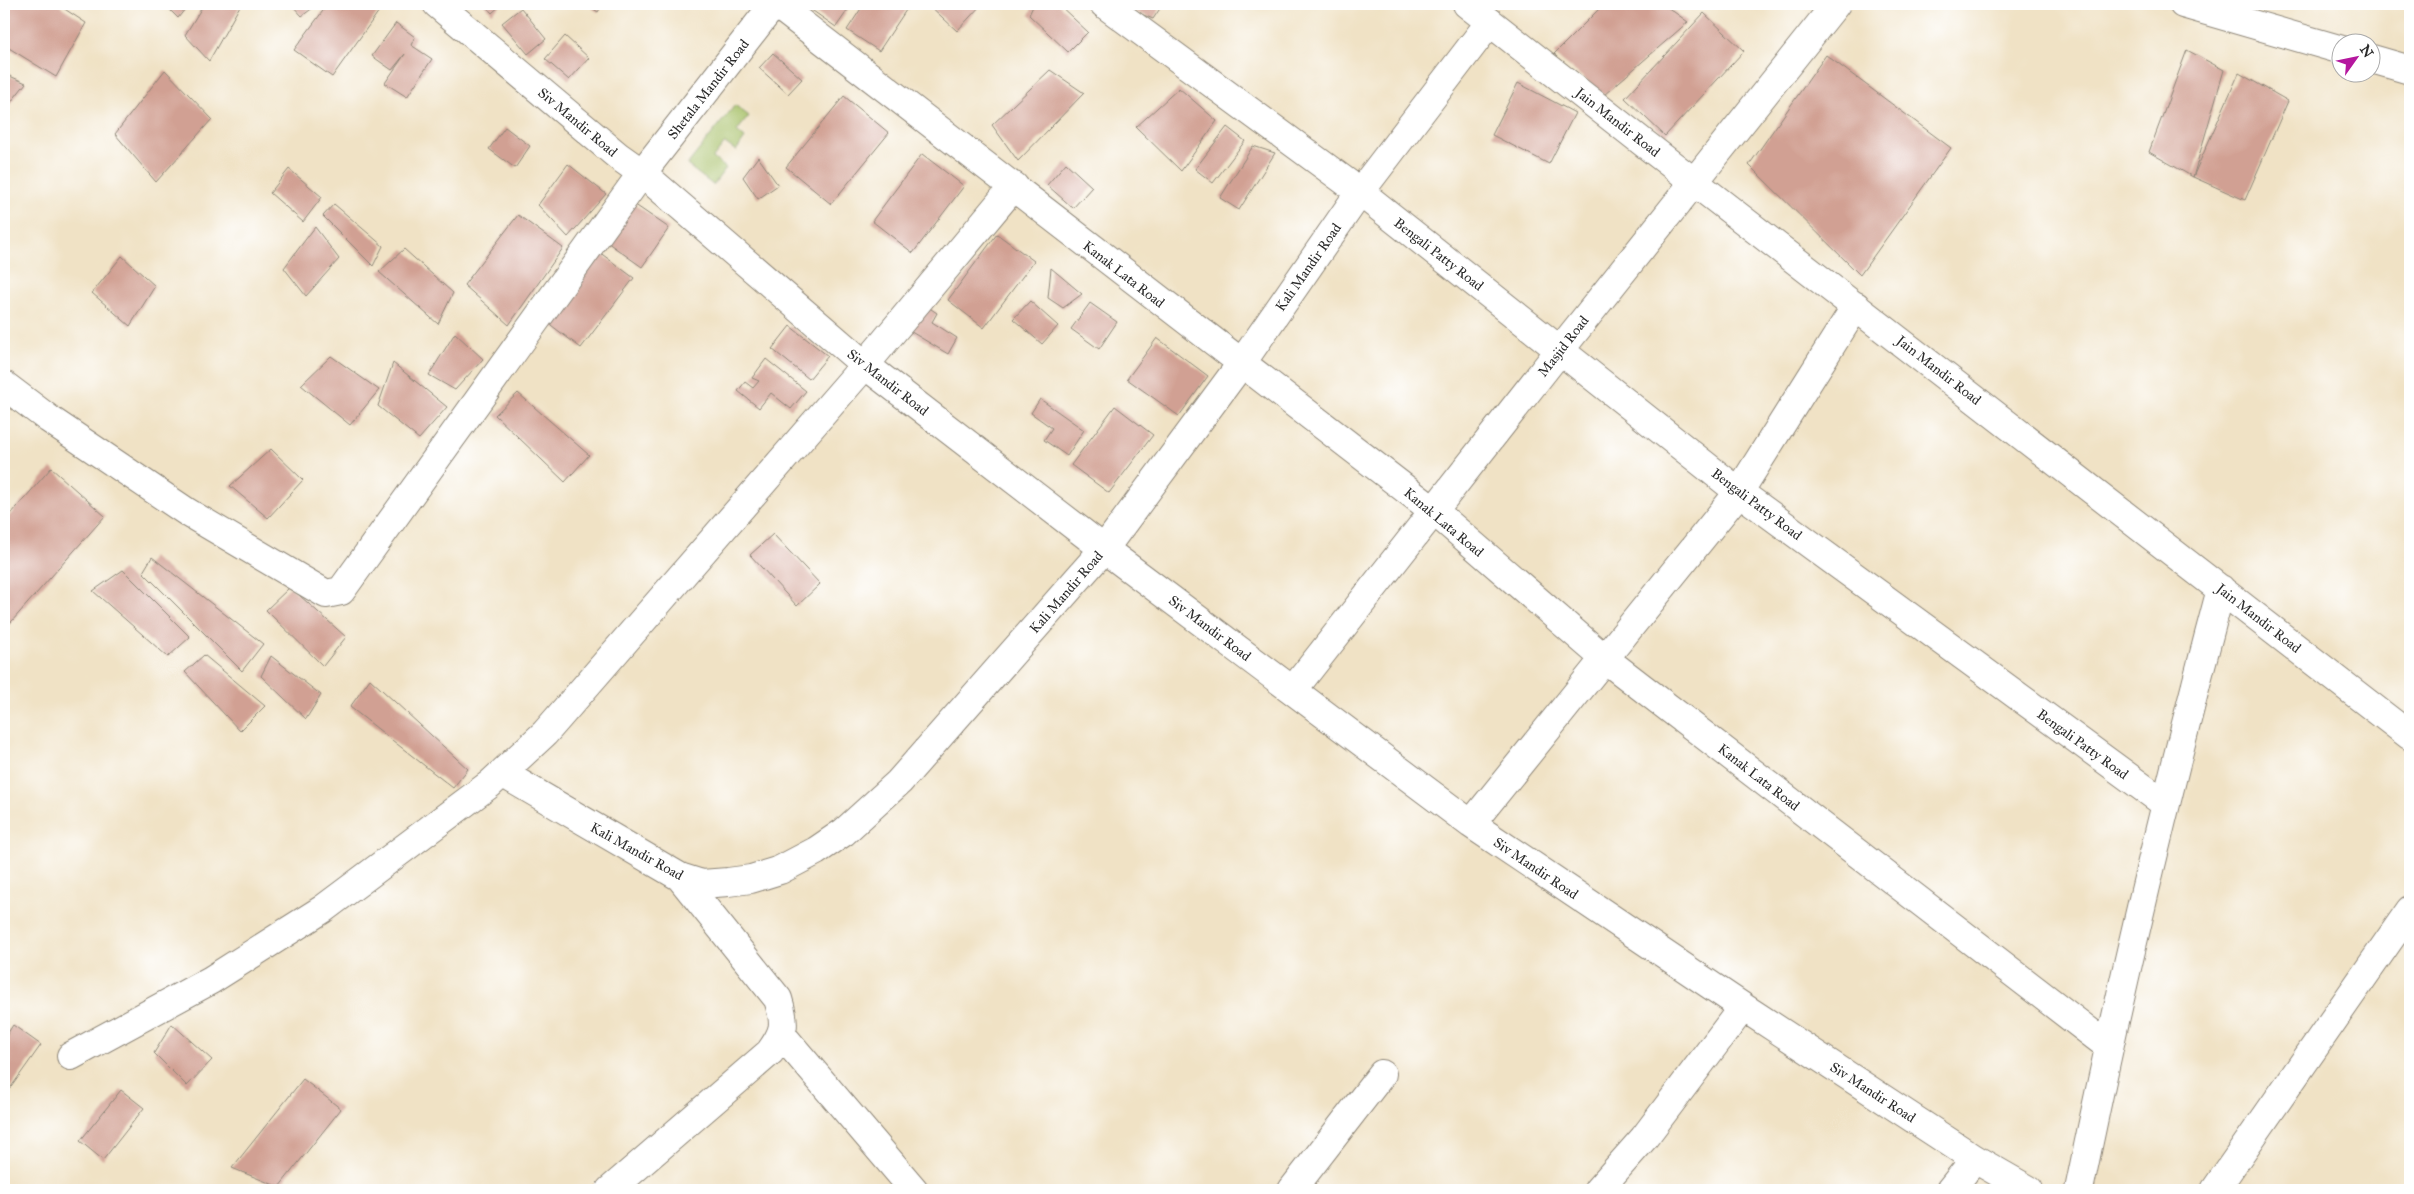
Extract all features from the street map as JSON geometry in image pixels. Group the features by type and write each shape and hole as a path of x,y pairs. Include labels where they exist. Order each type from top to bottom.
{"street":[{"name":"Siv Mandir Road","path":"437,4 618,156 642,173 865,365 1104,549 1471,824 1975,1159 2029,1190"},
{"name":"Shetala Mandir Road","path":"4,384 50,419 187,512 326,594 341,591 642,173 775,4"},
{"name":"Kanak Lata Road","path":"775,4 1434,511 1605,659 2108,1046"},
{"name":"Bengali Patty Road","path":"1104,4 1360,192 1739,492 2164,803"},
{"name":"Jain Mandir Road","path":"1467,4 2410,736"},
{"name":"Masjid Road","path":"1293,690 1560,350 1836,4"},
{"path":"2183,4 2332,47"},
{"name":"Kali Mandir Road","path":"502,773 680,877 702,884 751,879 780,870 816,851 844,832 899,782 1104,549 1241,364 1360,192 1490,22"},
{"path":"2382,62 2410,70"},
{"path":"71,1056 210,980 323,908 502,773 545,733 865,365 1014,186"},
{"path":"1471,824 1739,492 1856,306"},
{"path":"2079,1190 2108,1046 2164,803 2221,589"},
{"path":"610,1190 770,1052 782,1035 784,1019 778,999 680,877"},
{"path":"2214,1190 2410,910"},
{"path":"1598,1190 1644,1138 1743,1006"},
{"path":"782,1035 914,1190"},
{"path":"1292,1190 1382,1074"},
{"path":"1950,1190 1975,1159"}],"green space":[{"path":"735,105 749,116 737,131 745,138 736,151 725,143 713,158 726,168 713,185 687,165"}],"building":[{"path":"4,4 57,4 86,23 56,77 4,45"},
{"path":"164,4 189,4 178,18"},
{"path":"204,4 241,4 209,61 185,35"},
{"path":"291,4 318,4 302,16"},
{"path":"328,4 369,4 379,11 332,77 294,50"},
{"path":"484,4 502,4 492,13"},
{"path":"586,4 603,4 598,12"},
{"path":"803,4 852,4 836,27"},
{"path":"864,4 910,4 879,51 847,30"},
{"path":"928,4 982,4 957,31"},
{"path":"1034,4 1058,4 1088,32 1068,52 1029,15"},
{"path":"1117,4 1163,4 1153,19"},
{"path":"1604,4 1663,4 1688,22 1604,95 1554,54"},
{"path":"521,8 546,39 528,54 502,23"},
{"path":"1704,13 1744,51 1665,136 1625,98"},
{"path":"396,23 415,37 411,45 432,59 407,97 385,83 405,54 392,70 372,56"},
{"path":"565,36 589,58 569,80 545,59"},
{"path":"2187,50 2224,70 2193,177 2149,152"},
{"path":"773,53 802,79 788,94 759,68"},
{"path":"1826,55 1951,148 1860,275 1749,165"},
{"path":"165,70 212,119 156,182 115,134"},
{"path":"1050,70 1084,93 1018,161 992,125"},
{"path":"2239,73 2288,101 2245,200 2193,177"},
{"path":"4,75 26,83 4,111"},
{"path":"1518,83 1575,113 1549,164 1492,135"},
{"path":"1179,88 1217,121 1181,171 1136,127"},
{"path":"844,96 889,133 831,204 786,167"},
{"path":"505,127 530,146 515,168 489,149"},
{"path":"1227,127 1245,141 1213,183 1195,169"},
{"path":"1253,146 1275,153 1239,210 1220,198"},
{"path":"922,154 964,186 913,253 872,221"},
{"path":"758,157 778,185 758,199 743,177"},
{"path":"1066,163 1092,187 1073,208 1047,185"},
{"path":"568,164 606,194 568,237 538,205"},
{"path":"289,169 322,197 303,222 270,193"},
{"path":"631,202 669,228 642,267 604,240"},
{"path":"334,204 383,246 373,266 323,216"},
{"path":"518,215 563,248 509,325 464,285"},
{"path":"315,227 339,259 306,296 284,268"},
{"path":"997,234 1034,261 984,328 948,300"},
{"path":"404,249 453,293 438,324 379,272"},
{"path":"595,249 634,278 581,348 543,319"},
{"path":"122,256 155,286 130,326 92,293"},
{"path":"1051,268 1082,294 1063,308 1048,298"},
{"path":"919,301 937,313 932,322 957,338 948,354 903,327"},
{"path":"1030,301 1058,326 1042,344 1013,319"},
{"path":"1090,303 1117,322 1099,349 1071,329"},
{"path":"790,326 828,356 809,379 772,349"},
{"path":"455,333 483,359 455,390 429,375"},
{"path":"1157,338 1208,376 1179,416 1127,379"},
{"path":"331,356 379,390 350,425 301,385"},
{"path":"766,359 806,391 791,409 771,393 759,408 738,391 745,382 753,388 759,381 752,378"},
{"path":"393,363 447,407 419,439 378,406"},
{"path":"518,393 589,455 565,482 495,415"},
{"path":"1040,399 1084,430 1067,456 1044,440 1052,428 1031,413"},
{"path":"1115,406 1153,435 1109,493 1071,465"},
{"path":"271,449 303,480 268,518 230,486"},
{"path":"51,468 105,516 4,630 4,522"},
{"path":"773,534 820,584 797,606 750,555"},
{"path":"152,557 263,644 242,671 143,572"},
{"path":"123,570 190,637 168,657 93,591"},
{"path":"290,587 346,637 323,666 266,610"},
{"path":"204,655 265,706 240,731 185,672"},
{"path":"271,656 321,695 306,719 261,676"},
{"path":"370,679 468,769 453,788 350,707"},
{"path":"172,1024 212,1060 187,1086 154,1053"},
{"path":"13,1025 41,1045 4,1097 4,1039"},
{"path":"303,1079 341,1109 279,1187 232,1168"},
{"path":"121,1090 144,1108 103,1160 80,1141"}]}
